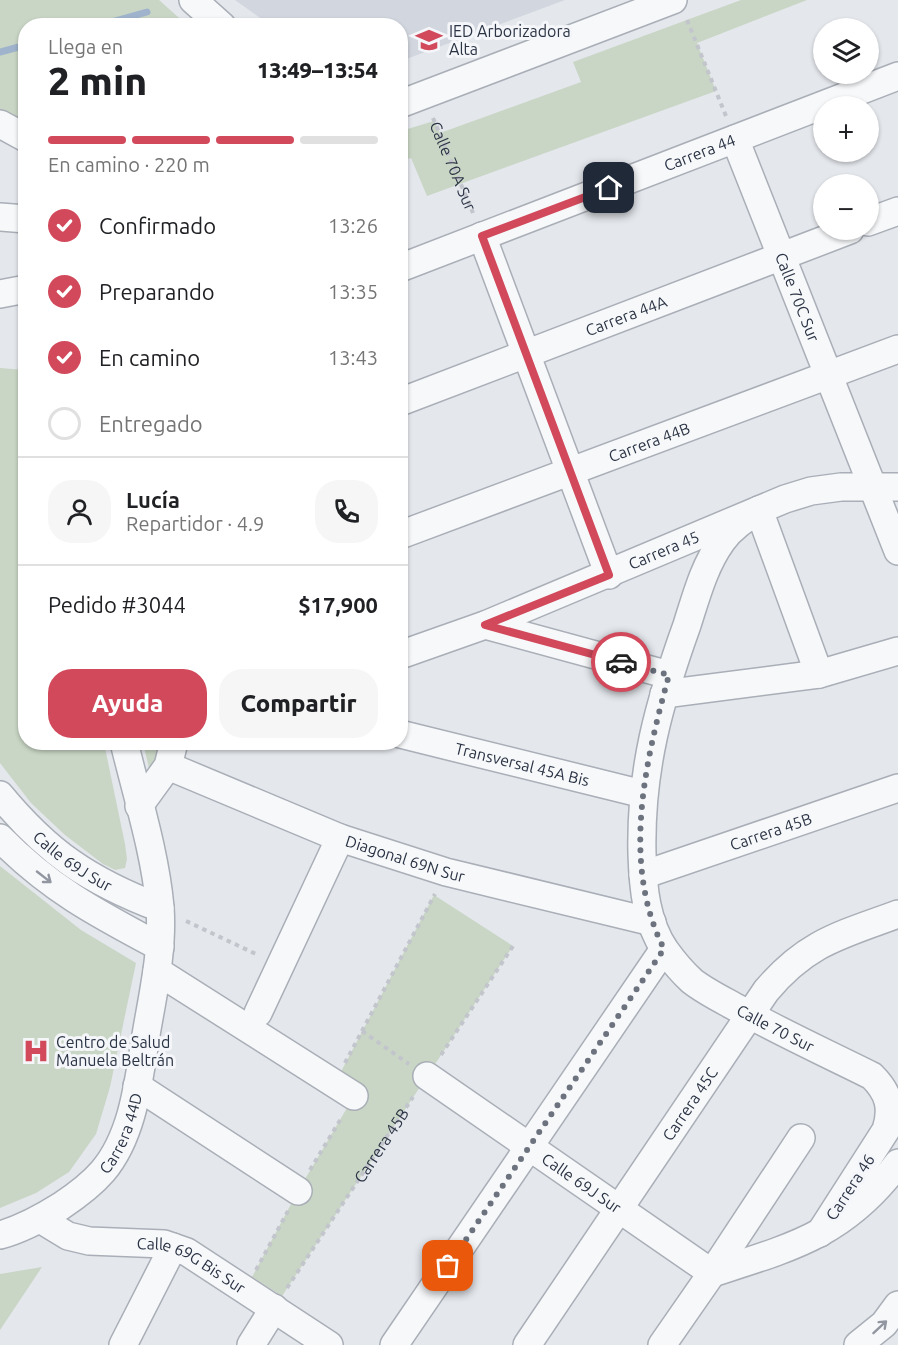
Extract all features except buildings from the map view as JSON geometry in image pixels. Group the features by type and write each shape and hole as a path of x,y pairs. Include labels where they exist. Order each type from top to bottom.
{"street":[{"path":"193,0 208,18"},
{"path":"412,99 673,0"},
{"name":"Carrera 44","path":"408,265 898,76"},
{"path":"0,124 18,134"},
{"name":"Calle 70C Sur","path":"735,139 829,375 886,487 898,551"},
{"path":"879,218 898,211"},
{"path":"0,217 18,218"},
{"path":"482,236 609,575"},
{"name":"Carrera 44A","path":"408,399 823,240"},
{"path":"0,294 18,291"},
{"name":"Carrera 44B","path":"408,532 898,349"},
{"name":"Carrera 45","path":"408,652 485,625 609,575 759,510 812,491 841,487 886,487"},
{"path":"759,510 819,674"},
{"name":"Calle 70 Sur","path":"759,510 736,524 713,556 703,577 667,684 653,733 644,794 644,894 652,922 664,949 692,981 751,1015 872,1076 882,1085 888,1101"},
{"path":"485,625 667,684 819,674 898,651"},
{"name":"Transversal 45A Bis","path":"408,736 644,794"},
{"path":"126,750 160,908"},
{"path":"139,806 171,754"},
{"name":"Diagonal 69N Sur","path":"171,754 340,838 446,872 652,922"},
{"name":"Carrera 45B","path":"643,875 898,788"},
{"name":"Calle 69J Sur","path":"0,795 31,831 70,863 108,886 160,908"},
{"path":"258,1013 340,838"},
{"name":"Calle 69J Sur","path":"3,845 69,897 91,910 344,1090"},
{"name":"Carrera 44D","path":"0,1236 40,1219 89,1186 104,1170 122,1136 137,1086 159,959 160,908"},
{"name":"Carrera 45C","path":"526,1345 766,991 780,974 813,948 832,938 898,914"},
{"path":"394,1345 664,949"},
{"name":"Calle 69J Sur","path":"427,1076 712,1273"},
{"path":"137,1086 298,1191"},
{"name":"Carrera 46","path":"712,1273 777,1252 820,1233 886,1130 891,1115 888,1101"},
{"path":"662,1345 801,1138"},
{"path":"820,1233 864,1203 898,1163"},
{"name":"Calle 69G Bis Sur","path":"40,1219 68,1236 89,1241 164,1244 173,1247 199,1259 329,1345"},
{"path":"123,1345 173,1247"},
{"path":"858,1345 884,1324 898,1305"},
{"path":"251,1345 274,1308"}],"path":[{"path":"696,43 735,139"},
{"name":"Calle 70A Sur","path":"412,99 482,236"},
{"path":"344,1090 362,1031 446,872"},
{"path":"160,908 280,966"},
{"name":"Carrera 45B","path":"274,1308 513,946"},
{"path":"362,1031 427,1076"}],"shaded area":[{"name":"IED Arborizadora Alta","path":"235,0 565,0 408,58 408,18 260,18"}],"green space":[{"path":"0,0 159,0 179,18 18,18 18,118 0,110"},
{"path":"741,0 807,0 697,43 716,91 427,196 411,158 408,159 408,129 434,121 440,133 581,82 573,62"},
{"path":"0,368 18,369 18,750 105,750 125,844 127,859 125,868 115,870 103,864 65,835 31,803 0,763"},
{"path":"145,750 158,750 150,772"},
{"path":"0,866 81,930 136,963 110,1087 96,1134 69,1172 36,1193 0,1208"},
{"path":"434,895 513,946 282,1296 252,1277 298,1191 354,1096 335,1083"},
{"path":"42,1267 0,1330 0,1274"}],"waterway":[{"path":"126,18 147,12"},
{"path":"0,52 18,47"}],"way so far":[{"path":"448,1266 664,949 652,922 644,894 642,837 646,771 653,733 669,675 621,662"}],"place":[{"name":"IED Arborizadora Alta","path":"429,40"},
{"name":"Centro de Salud Manuela Beltrán","path":"36,1051"}],"route":[{"path":"609,188 482,236 609,575 485,625 621,662"}]}
